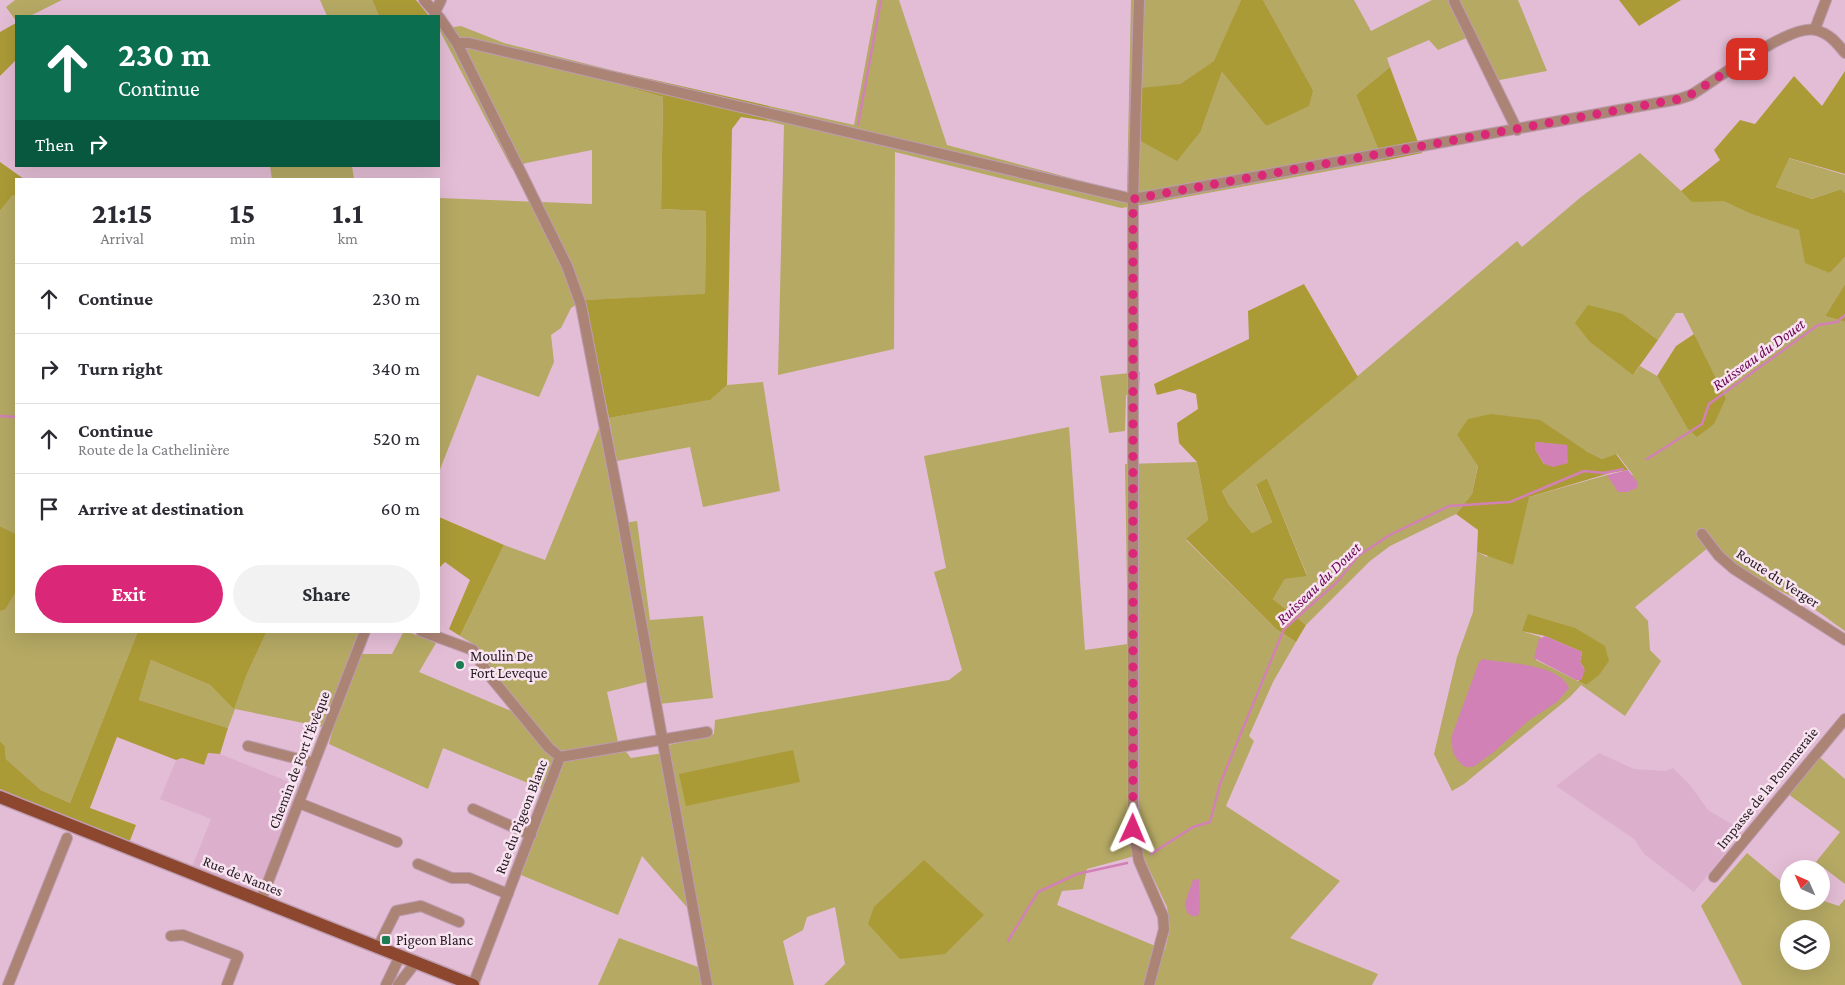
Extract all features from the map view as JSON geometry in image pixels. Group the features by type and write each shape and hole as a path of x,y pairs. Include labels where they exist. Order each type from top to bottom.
{"main road":[{"name":"Rue de Nantes","path":"0,796 473,985"}],"street":[{"path":"424,0 437,15"},
{"path":"437,15 441,0"},
{"path":"1139,0 1133,199 1133,829 1139,861 1159,902 1163,916 1164,929 1150,985"},
{"path":"1815,30 1826,0"},
{"path":"1454,1 1517,130"},
{"path":"440,19 457,43 576,288 622,517 707,985"},
{"path":"457,43 469,42 1133,199 1517,130 1645,106 1690,95 1785,36 1805,29 1815,30 1830,38 1845,53"},
{"name":"Route du Verger","path":"1702,534 1719,556 1734,569 1845,640"},
{"name":"Chemin de Fort l'Évêque","path":"261,900 364,633"},
{"path":"426,633 473,650 493,680 549,748 560,758"},
{"name":"Impasse de la Pommeraie","path":"1714,877 1845,719"},
{"name":"Rue du Pigeon Blanc","path":"473,985 560,758 707,732"},
{"path":"248,746 314,763"},
{"path":"299,803 397,842"},
{"path":"473,810 531,835"},
{"path":"8,985 67,838"},
{"path":"418,864 452,878 469,878 508,894"},
{"path":"378,947 396,911 421,906 459,922"},
{"path":"172,936 183,935 238,956 227,985"},
{"path":"386,985 400,956"},
{"path":"398,985 416,962"}],"shaded area":[{"path":"15,0 62,0 32,15 15,15 15,20 6,7"},
{"path":"320,0 372,0 379,15 327,15"},
{"path":"372,0 416,0 428,15 379,15"},
{"path":"877,0 899,0 947,145 1127,193 1131,0 1241,0 1215,61 1180,84 1201,131 1222,72 1266,126 1313,90 1263,0 1354,0 1371,31 1432,0 1518,0 1547,71 1489,82 1469,37 1438,50 1429,40 1387,58 1390,67 1356,95 1383,161 1121,208 895,152 894,349 778,375 784,125 767,121 769,106 854,125"},
{"path":"1241,0 1263,0 1313,90 1309,106 1266,126 1222,72 1201,131 1177,161 1139,140 1141,88 1180,84 1214,61"},
{"path":"1619,0 1681,0 1639,26"},
{"path":"15,24 15,61 0,76 0,32"},
{"path":"461,26 504,43 619,72 617,84 663,97 661,209 706,211 705,295 584,300 571,308 561,328 551,335 554,362 539,397 477,375 440,469 440,198 592,204 592,150 526,163 512,169 440,29"},
{"path":"1390,67 1422,153 1383,161 1356,95"},
{"path":"1845,71 1845,174 1789,158 1776,187 1812,199 1841,189 1845,193 1845,257 1830,273 1805,263 1799,230 1751,214 1723,201 1692,202 1681,191 1720,160 1714,150 1740,120 1755,124 1794,76 1822,106"},
{"path":"619,72 769,106 767,121 741,117 732,129 727,385 710,400 609,418 584,300 705,294 706,211 661,209 663,97 617,84"},
{"path":"1640,153 1692,201 1723,201 1751,214 1800,230 1830,273 1845,257 1845,284 1825,316 1845,322 1845,631 1812,608 1744,571 1722,554 1714,543 1635,607 1648,621 1650,650 1661,661 1625,716 1581,685 1570,697 1464,784 1452,791 1434,754 1457,657 1473,612 1477,552 1487,557 1529,497 1607,475 1633,475 1617,454 1602,459 1586,451 1457,435 1478,465 1472,494 1456,514 1390,546 1370,561 1306,625 1273,599 1285,579 1307,575 1267,478 1256,486 1272,522 1252,533 1229,505 1222,491 1517,241 1522,247 1581,197","holes":["1676,313 1683,313 1726,398 1687,428 1657,376 1640,366 1633,375 1623,314 1658,340","1522,631 1605,646 1586,685 1536,660 1541,637"]},
{"path":"1788,158 1845,175 1845,193 1841,189 1812,199 1776,187"},
{"path":"0,162 23,178 15,178 15,196 13,195 0,211"},
{"path":"270,167 352,167 354,178 272,178"},
{"path":"13,195 15,196 15,534 0,526 0,211"},
{"path":"1304,284 1358,377 1222,491 1229,505 1252,533 1272,522 1256,485 1267,478 1307,576 1285,579 1273,599 1306,625 1296,642 1276,629 1186,539 1208,520 1197,462 1179,443 1177,423 1198,409 1196,394 1180,389 1157,395 1154,384 1249,339 1248,311"},
{"path":"1845,284 1845,322 1825,316"},
{"path":"1588,305 1623,314 1658,340 1633,375 1590,342 1575,323"},
{"path":"1694,334 1726,398 1714,424 1697,437 1687,428 1657,376 1676,346"},
{"path":"1140,372 1139,392 1126,395 1125,431 1109,433 1100,376"},
{"path":"763,382 780,491 703,507 690,447 617,461 609,418 709,400 727,385"},
{"path":"1491,414 1540,420 1586,451 1602,459 1616,454 1628,470 1610,473 1529,497 1513,565 1477,552 1478,530 1456,514 1472,494 1478,466 1457,435 1468,419","holes":["1537,442 1567,445 1544,464 1535,449"]},
{"path":"600,426 618,524 637,521 650,620 703,616 713,698 659,704 654,680 607,692 618,742 631,758 670,752 669,745 714,734 715,720 949,680 962,670 934,572 946,568 924,456 1069,427 1085,650 1128,644 1125,464 1197,462 1208,520 1186,540 1276,629 1296,642 1273,682 1249,736 1254,741 1226,806 1340,881 1290,938 1378,974 1372,985 824,985 845,964 835,907 807,917 803,930 783,941 794,985 598,985 619,938 709,971 700,922 642,856 618,915 521,875 552,793 443,748 428,789 329,744 333,729 235,709 228,728 139,700 151,660 210,685 234,708 266,633 358,633 352,648 363,654 392,654 403,633 411,633 436,643 419,672 516,713 520,706 483,659 478,647 460,636 504,545 545,560","holes":["1142,854 1167,907 1170,928 1165,950 1057,905 1062,891 1083,889 1087,869"]},
{"path":"1535,442 1567,445 1568,463 1553,467 1544,464 1535,449"},
{"path":"1628,470 1638,483 1637,488 1627,492 1618,492 1607,475"},
{"path":"440,517 504,545 460,636 449,629 470,580 445,562 440,567"},
{"path":"0,526 15,534 15,594 5,610 0,611"},
{"path":"15,594 15,633 137,633 70,803 41,790 6,759 5,746 0,741 0,611 5,610"},
{"path":"1528,614 1575,628 1605,646 1609,661 1599,675 1586,685 1578,681 1582,678 1584,668 1580,662 1582,652 1545,636 1522,631"},
{"path":"137,633 266,633 247,674 234,709 210,685 151,660 139,700 228,728 220,754 208,753 204,765 182,758 176,760 117,737 90,808 136,825 129,843 0,789 0,741 5,746 6,759 41,790 70,803"},
{"path":"1545,636 1582,652 1580,662 1585,670 1581,680 1576,680 1534,658 1539,639"},
{"path":"1483,659 1543,669 1555,674 1569,688 1557,702 1528,721 1494,752 1473,767 1465,767 1453,753 1451,738 1479,662"},
{"path":"793,750 800,782 686,806 679,774"},
{"path":"208,753 220,754 299,786 258,892 192,867 211,819 160,799 176,760 182,758 204,765"},
{"path":"1599,753 1634,769 1666,771 1673,768 1690,785 1708,810 1743,831 1694,892 1644,854 1634,839 1556,786"},
{"path":"1817,755 1845,779 1845,884 1830,873 1830,860 1818,860 1840,832 1788,794"},
{"path":"1747,853 1780,880 1780,910 1830,910 1830,903 1839,906 1845,899 1845,985 1742,985 1701,906"},
{"path":"924,860 984,915 945,954 900,959 868,924 874,907"},
{"path":"1199,879 1200,909 1198,916 1192,916 1187,913 1185,903 1193,880"}],"waterway":[{"path":"858,125 881,0"},
{"name":"Ruisseau du Douet","path":"1647,459 1702,424 1709,404 1818,325 1837,322 1845,315"},
{"path":"0,416 15,417"},
{"name":"Ruisseau du Douet","path":"1151,854 1193,827 1210,822 1220,784 1284,629 1337,582 1358,556 1388,536 1449,506 1510,502 1584,471 1604,473 1623,469"},
{"name":"Ruisseau du Douet","path":"1008,941 1038,892 1077,874 1127,863"}],"place":[{"name":"Moulin De Fort Leveque","path":"460,665"},
{"name":"Pigeon Blanc","path":"386,940"}],"route":[{"path":"1133,829 1133,199 1679,99 1690,95 1747,59"}]}
